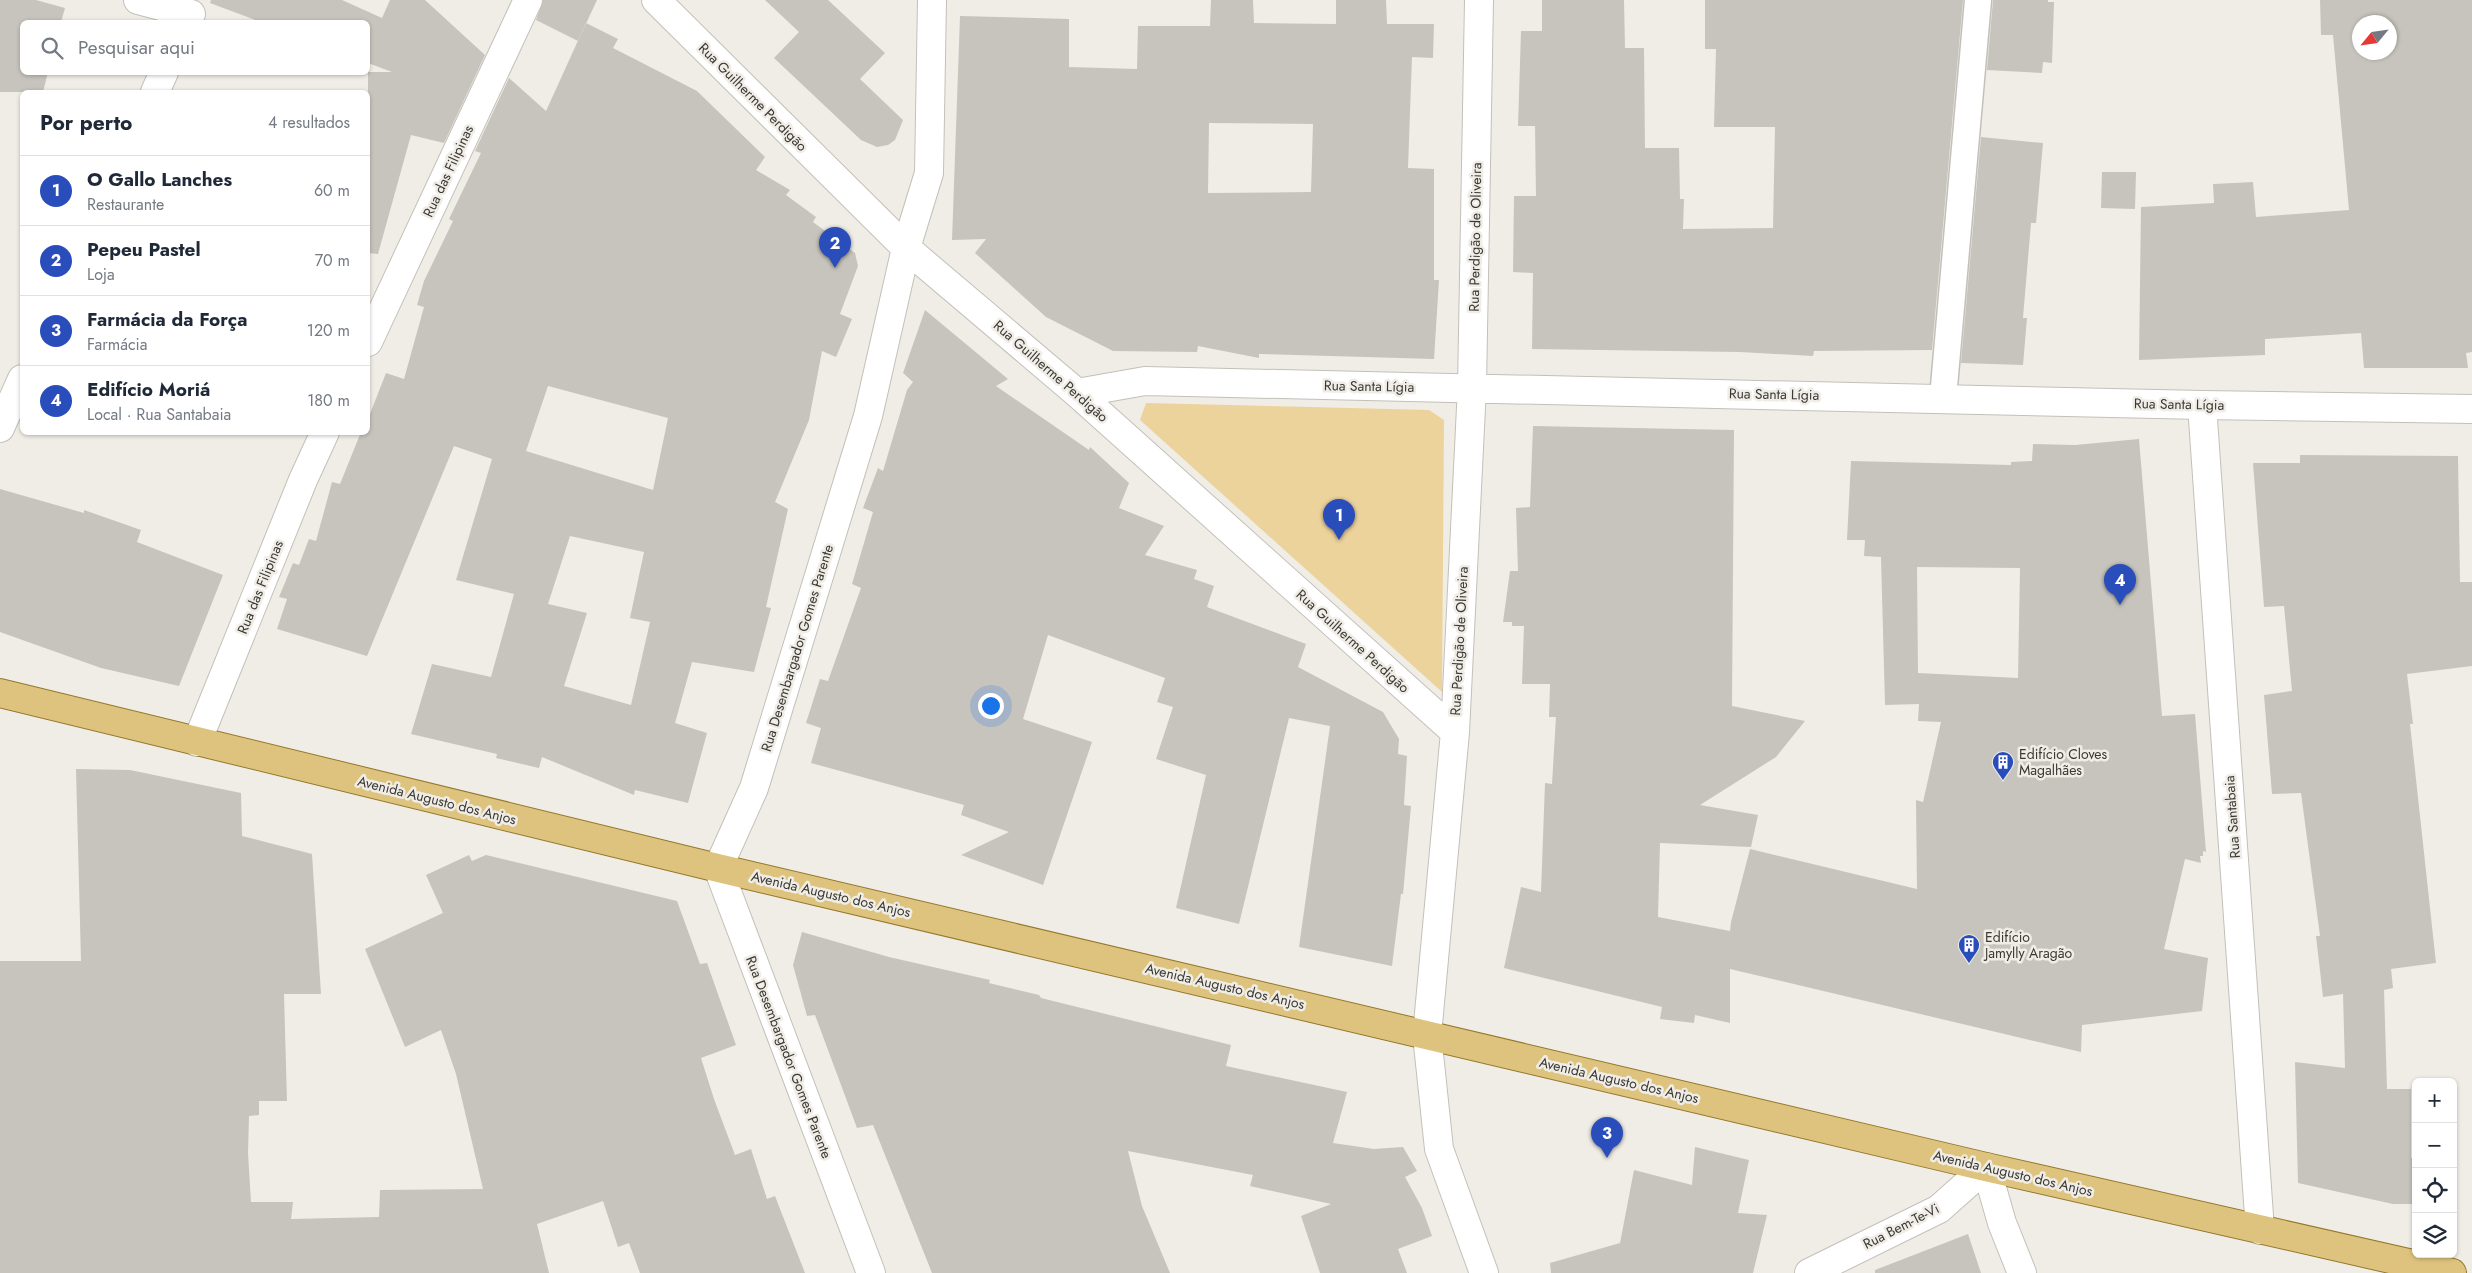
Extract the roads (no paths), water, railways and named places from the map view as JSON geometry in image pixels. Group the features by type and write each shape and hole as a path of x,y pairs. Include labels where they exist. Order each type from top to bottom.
{"main road":[{"name":"Avenida Augusto dos Anjos","path":"0,693 718,868 1986,1167 2452,1273"}],"street":[{"path":"138,0 192,12"},
{"name":"Rua das Filipinas","path":"370,338 528,0"},
{"name":"Rua Guilherme Perdigão","path":"656,0 906,248 1077,393 1455,732"},
{"name":"Rua Desembargador Gomes Parente","path":"871,1273 718,868 754,788 859,444 906,248 929,173 932,0"},
{"name":"Rua Perdigão de Oliveira","path":"1479,0 1472,388 1455,732 1428,1035 1440,1149 1484,1273"},
{"path":"156,90 163,75"},
{"name":"Rua Santa Lígia","path":"1077,393 1145,381 2202,405 2472,409"},
{"path":"0,428 20,383"},
{"name":"Rua Santabaia","path":"2202,405 2260,1230"},
{"name":"Rua das Filipinas","path":"197,742 303,480 324,435"},
{"path":"1986,1167 2002,1224 2022,1273"},
{"name":"Rua Bem-Te-Vi","path":"1808,1273 1939,1209 1986,1167"}],"lane":[{"path":"1943,398 1978,0"}],"place":[{"name":"Pepeu Pastel","path":"835,268"},
{"name":"O Gallo Lanches","path":"1339,540"},
{"name":"Edifício Moriá","path":"2120,605"},
{"name":"Edifício Cloves Magalhães","path":"2003,781"},
{"name":"Edifício Jamylly Aragão","path":"1969,964"},
{"name":"Farmácia da Força","path":"1607,1158"}]}
